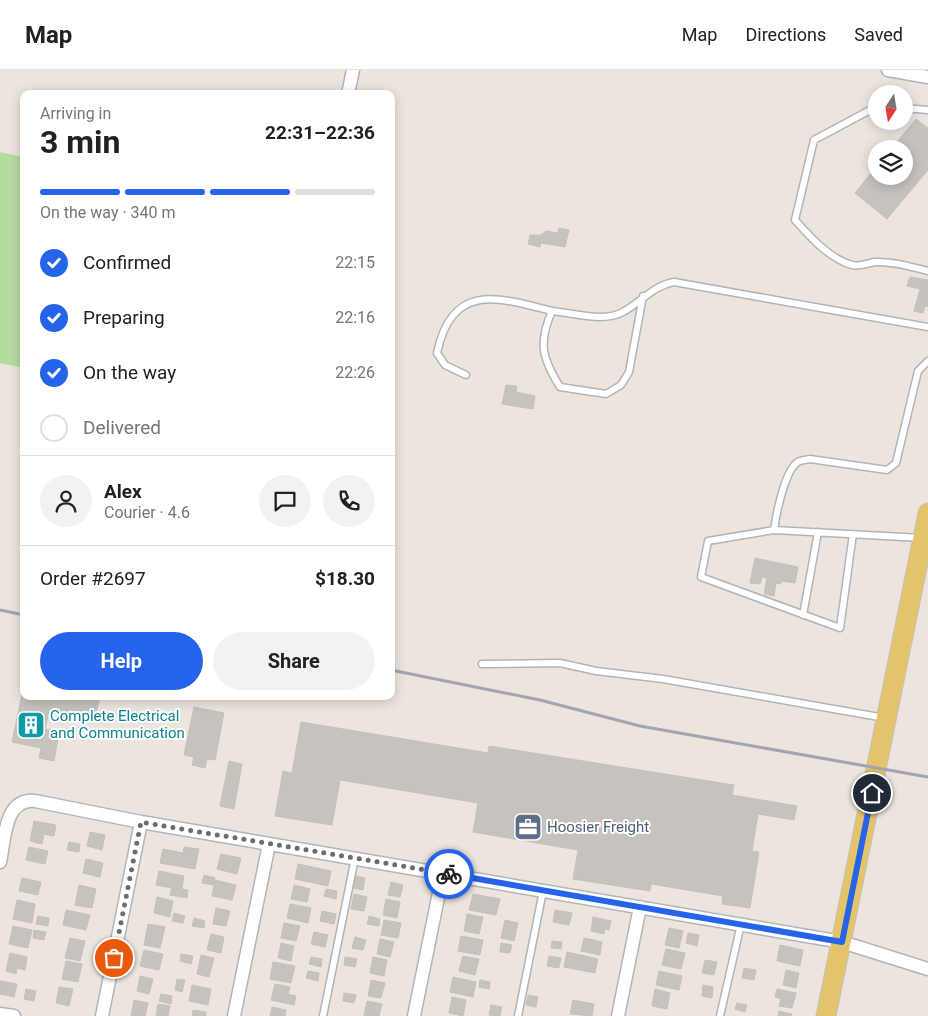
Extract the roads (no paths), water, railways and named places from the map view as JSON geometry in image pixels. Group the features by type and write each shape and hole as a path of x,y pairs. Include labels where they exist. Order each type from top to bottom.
{"main road":[{"path":"826,1016 928,513"}],"street":[{"path":"349,90 353,70"},
{"path":"888,70 928,77"},
{"path":"0,862 8,820 17,803 25,800 35,801 141,822 842,942 928,969"},
{"path":"102,1016 141,822"},
{"path":"234,1016 269,844"},
{"path":"414,1016 443,873"},
{"path":"618,1016 640,907"},
{"path":"0,1014 14,1016"}],"lane":[{"path":"913,109 928,110"},
{"path":"868,111 814,140 795,220 812,240 843,262 854,266 882,263 928,271"},
{"path":"466,375 445,365 437,353 445,327 453,315 467,303 481,300 504,299 552,310 611,316 622,312 663,284 674,282 928,327"},
{"path":"552,310 543,332 546,365 560,386 606,394 621,385 629,372 644,296"},
{"path":"774,530 779,503 791,469 798,462 810,459 887,470 896,463 918,372 928,361"},
{"path":"852,534 840,628 701,577 708,541 774,530 818,532 923,538"},
{"path":"803,615 818,532"},
{"path":"482,664 560,663 596,671 663,679 886,718"},
{"path":"324,1016 355,858"},
{"path":"518,1016 543,890"},
{"path":"720,1016 741,924"}],"railway":[{"path":"0,610 20,614"},
{"path":"395,671 540,700 640,726 928,777"}],"place":[{"name":"Complete Electrical and Communication","path":"31,725"},
{"name":"Hoosier Freight","path":"528,827"}]}
